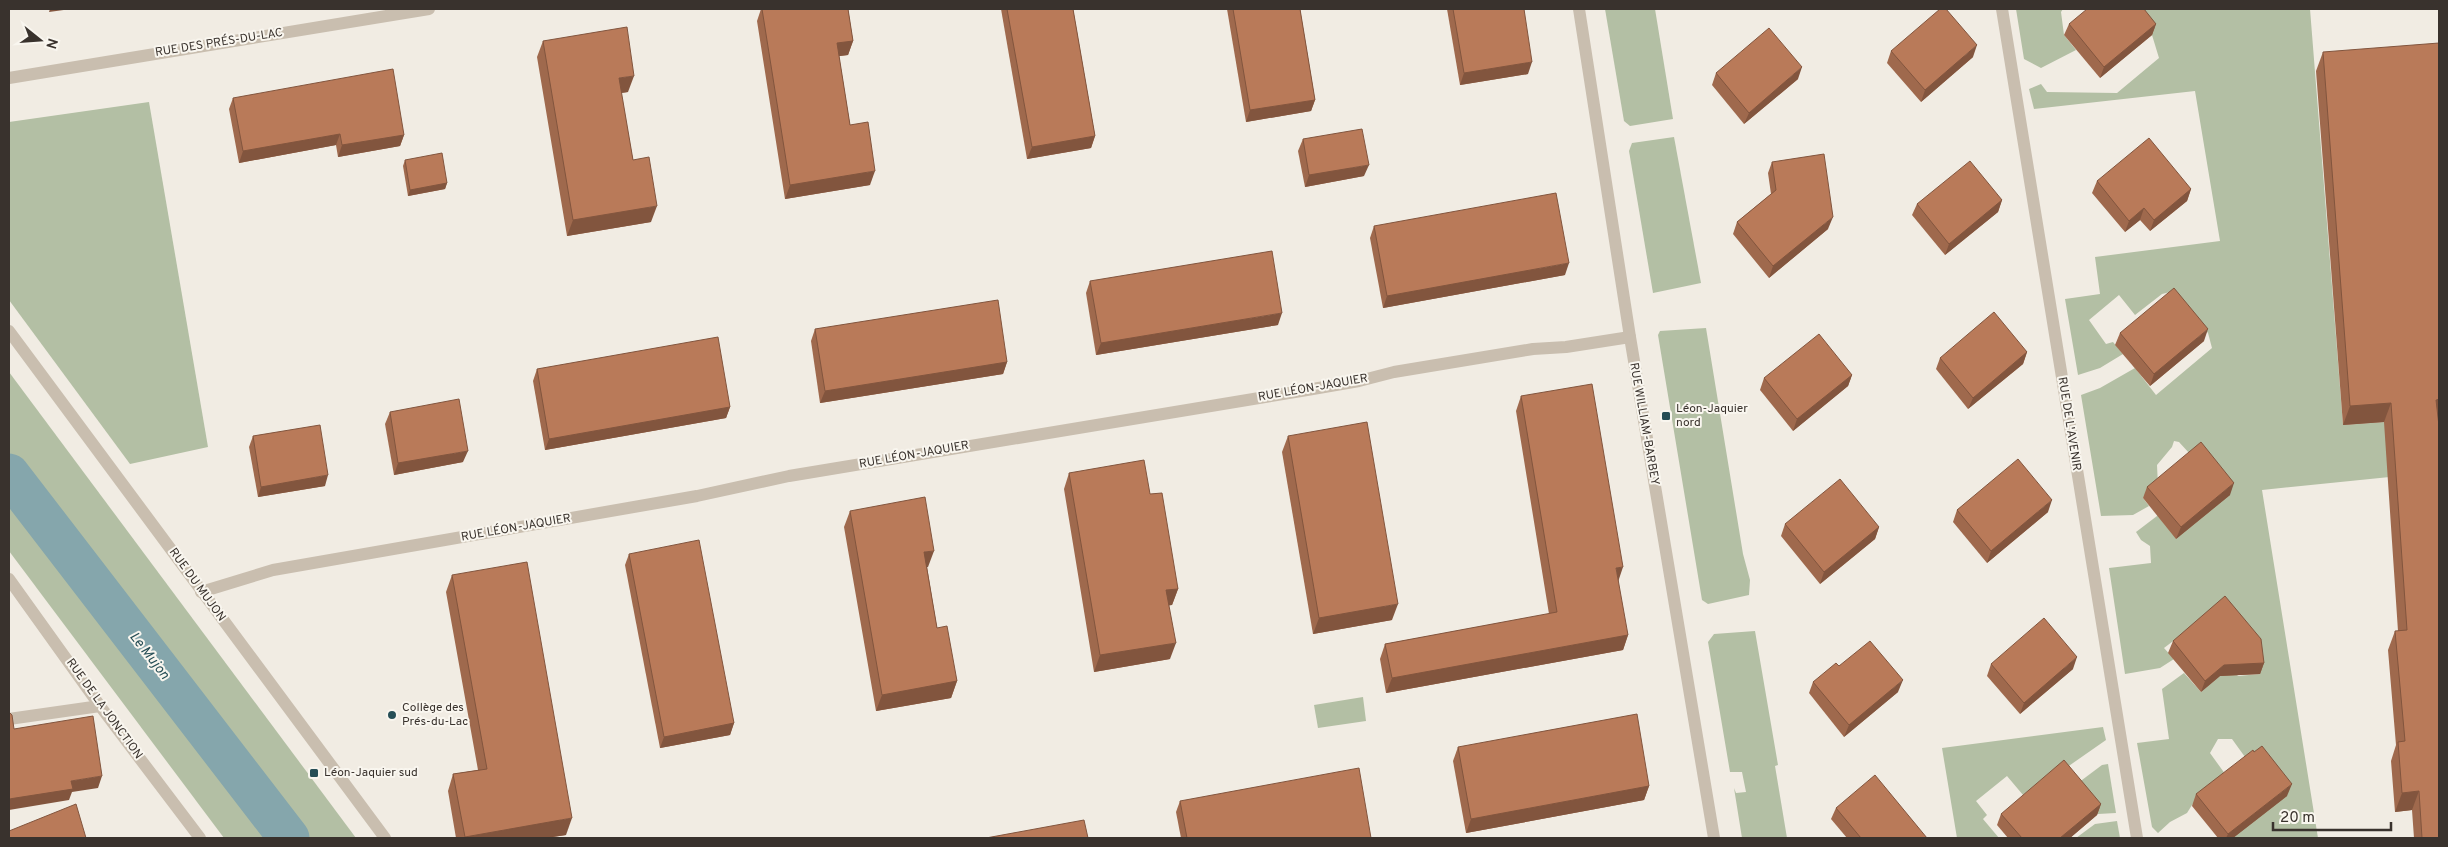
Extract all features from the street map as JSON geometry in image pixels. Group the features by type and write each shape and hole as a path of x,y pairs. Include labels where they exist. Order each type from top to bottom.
{"street":[{"name":"RUE DES PRÉS-DU-LAC","path":"9,78 429,9"},
{"name":"RUE WILLIAM-BARBEY","path":"1579,9 1630,337 1714,838"},
{"name":"RUE DE L'AVENIR","path":"2002,9 2137,838"},
{"name":"RUE DU MUJON","path":"9,331 385,838"},
{"name":"RUE LÉON-JAQUIER","path":"202,592 273,570 697,496 789,476 1307,390 1440,364 1533,349 1566,348 1630,337"},
{"name":"RUE DE LA JONCTION","path":"9,579 100,706 200,838"},
{"path":"9,719 100,706"}],"green space":[{"path":"1605,9 1655,9 1673,119 1630,126 1624,121"},
{"path":"2016,9 2063,9 2061,12 2064,35 2076,50 2041,68 2024,59"},
{"path":"2131,9 2310,9 2343,425 2439,418 2439,472 2262,490 2318,838 2233,838 2245,757 2232,739 2218,739 2210,753 2228,778 2192,805 2187,813 2170,822 2158,833 2152,827 2137,743 2169,739 2162,689 2184,673 2201,692 2230,667 2238,676 2260,674 2185,632 2164,648 2174,659 2160,668 2125,674 2109,568 2151,563 2150,546 2141,540 2136,532 2157,516 2190,454 2179,442 2174,441 2172,447 2157,465 2158,486 2143,498 2149,506 2133,515 2101,516 2081,395 2100,388 2135,368 2156,395 2212,348 2208,333 2174,291 2162,294 2135,315 2119,295 2089,320 2106,344 2113,342 2123,354 2100,368 2078,375 2065,299 2100,294 2095,257 2220,241 2195,91 2034,109 2029,89 2041,84 2047,92 2117,93 2159,58 2152,35"},
{"path":"149,102 208,447 130,464 9,300 9,122"},
{"path":"1674,137 1701,283 1653,293 1629,151 1632,143"},
{"path":"1706,328 1743,554 1750,580 1749,595 1708,604 1702,600 1658,335 1660,331"},
{"path":"9,372 356,838 303,838 9,455"},
{"path":"9,491 274,838 224,838 9,551"},
{"path":"1755,631 1778,765 1775,766 1787,838 1742,838 1734,788 1736,793 1746,792 1742,772 1730,772 1708,642 1714,634"},
{"path":"1363,697 1366,721 1318,728 1314,705"},
{"path":"2103,727 2106,740 2063,770 2059,767 2023,795 2007,776 1976,801 1987,815 1983,819 1999,838 1957,838 1942,748"},
{"path":"2108,764 2116,813 2098,814 2074,786 2102,765"},
{"path":"2117,821 2120,838 2076,838 2095,824"}],"building":[{"path":"762,9 848,9 853,41 837,43 850,125 868,122 875,171 790,185"},
{"path":"1007,9 1073,9 1095,136 1032,147"},
{"path":"1233,9 1300,9 1315,100 1250,110"},
{"path":"1453,9 1524,9 1532,62 1464,73"},
{"path":"1940,9 1946,9 1977,45 1925,90 1891,51"},
{"path":"2087,9 2144,9 2156,24 2104,67 2069,24"},
{"path":"627,27 634,76 619,78 633,160 649,157 657,206 573,220 543,41"},
{"path":"1769,28 1802,67 1749,113 1716,73"},
{"path":"2439,43 2439,399 2436,400 2439,426 2439,838 2422,838 2419,791 2402,793 2398,742 2405,741 2395,631 2407,630 2391,403 2350,406 2323,52"},
{"path":"393,69 404,135 342,145 340,134 243,151 233,98"},
{"path":"1362,129 1369,165 1309,175 1303,139"},
{"path":"2149,138 2191,189 2154,220 2144,208 2129,221 2097,181"},
{"path":"442,153 447,183 410,190 405,160"},
{"path":"1824,154 1833,217 1773,266 1737,222 1776,190 1772,162"},
{"path":"1970,161 2002,200 1949,244 1917,204"},
{"path":"1556,193 1569,263 1387,296 1374,226"},
{"path":"1272,251 1282,313 1101,343 1090,281"},
{"path":"2174,288 2208,329 2154,374 2120,333"},
{"path":"998,300 1007,362 825,391 815,329"},
{"path":"1994,312 2027,352 1973,398 1940,358"},
{"path":"1819,334 1852,375 1797,419 1764,378"},
{"path":"718,337 730,407 549,439 537,369"},
{"path":"1592,384 1623,567 1616,568 1628,635 1392,678 1385,644 1557,612 1521,396"},
{"path":"459,399 468,451 398,463 390,412"},
{"path":"1367,422 1398,604 1319,618 1288,436"},
{"path":"320,425 328,475 261,487 253,436"},
{"path":"2201,442 2234,483 2181,527 2147,487"},
{"path":"2018,459 2052,500 1991,551 1957,510"},
{"path":"1144,460 1150,494 1162,493 1178,589 1166,590 1176,643 1100,655 1069,473"},
{"path":"1840,479 1879,527 1824,572 1785,524"},
{"path":"925,497 934,551 924,552 937,628 947,626 957,681 882,695 850,511"},
{"path":"699,540 734,723 664,737 629,554"},
{"path":"527,562 572,818 465,837 453,774 487,769 452,575"},
{"path":"2225,596 2261,639 2264,663 2224,665 2205,681 2173,641"},
{"path":"2044,618 2077,657 2024,703 1991,664"},
{"path":"1870,641 1903,680 1849,725 1813,682 1836,663 1839,666"},
{"path":"9,712 12,715 14,729 93,716 102,776 71,781 73,789 9,799"},
{"path":"1637,714 1649,786 1471,819 1458,747"},
{"path":"2262,746 2292,784 2228,834 2196,794 2253,750 2254,752"},
{"path":"2064,760 2101,804 2060,838 2022,838 2001,814"},
{"path":"1359,768 1371,838 1187,838 1180,801"},
{"path":"1875,775 1927,838 1861,838 1836,808"},
{"path":"76,804 86,838 9,838 9,831"},
{"path":"1084,820 1088,838 986,838"}],"waterway":[{"name":"Le Mujon","path":"9,474 289,838"}],"place":[{"name":"Léon-Jaquier nord","path":"1666,416"},
{"name":"Collège des Prés-du-Lac","path":"392,715"},
{"name":"Léon-Jaquier sud","path":"314,773"}]}
